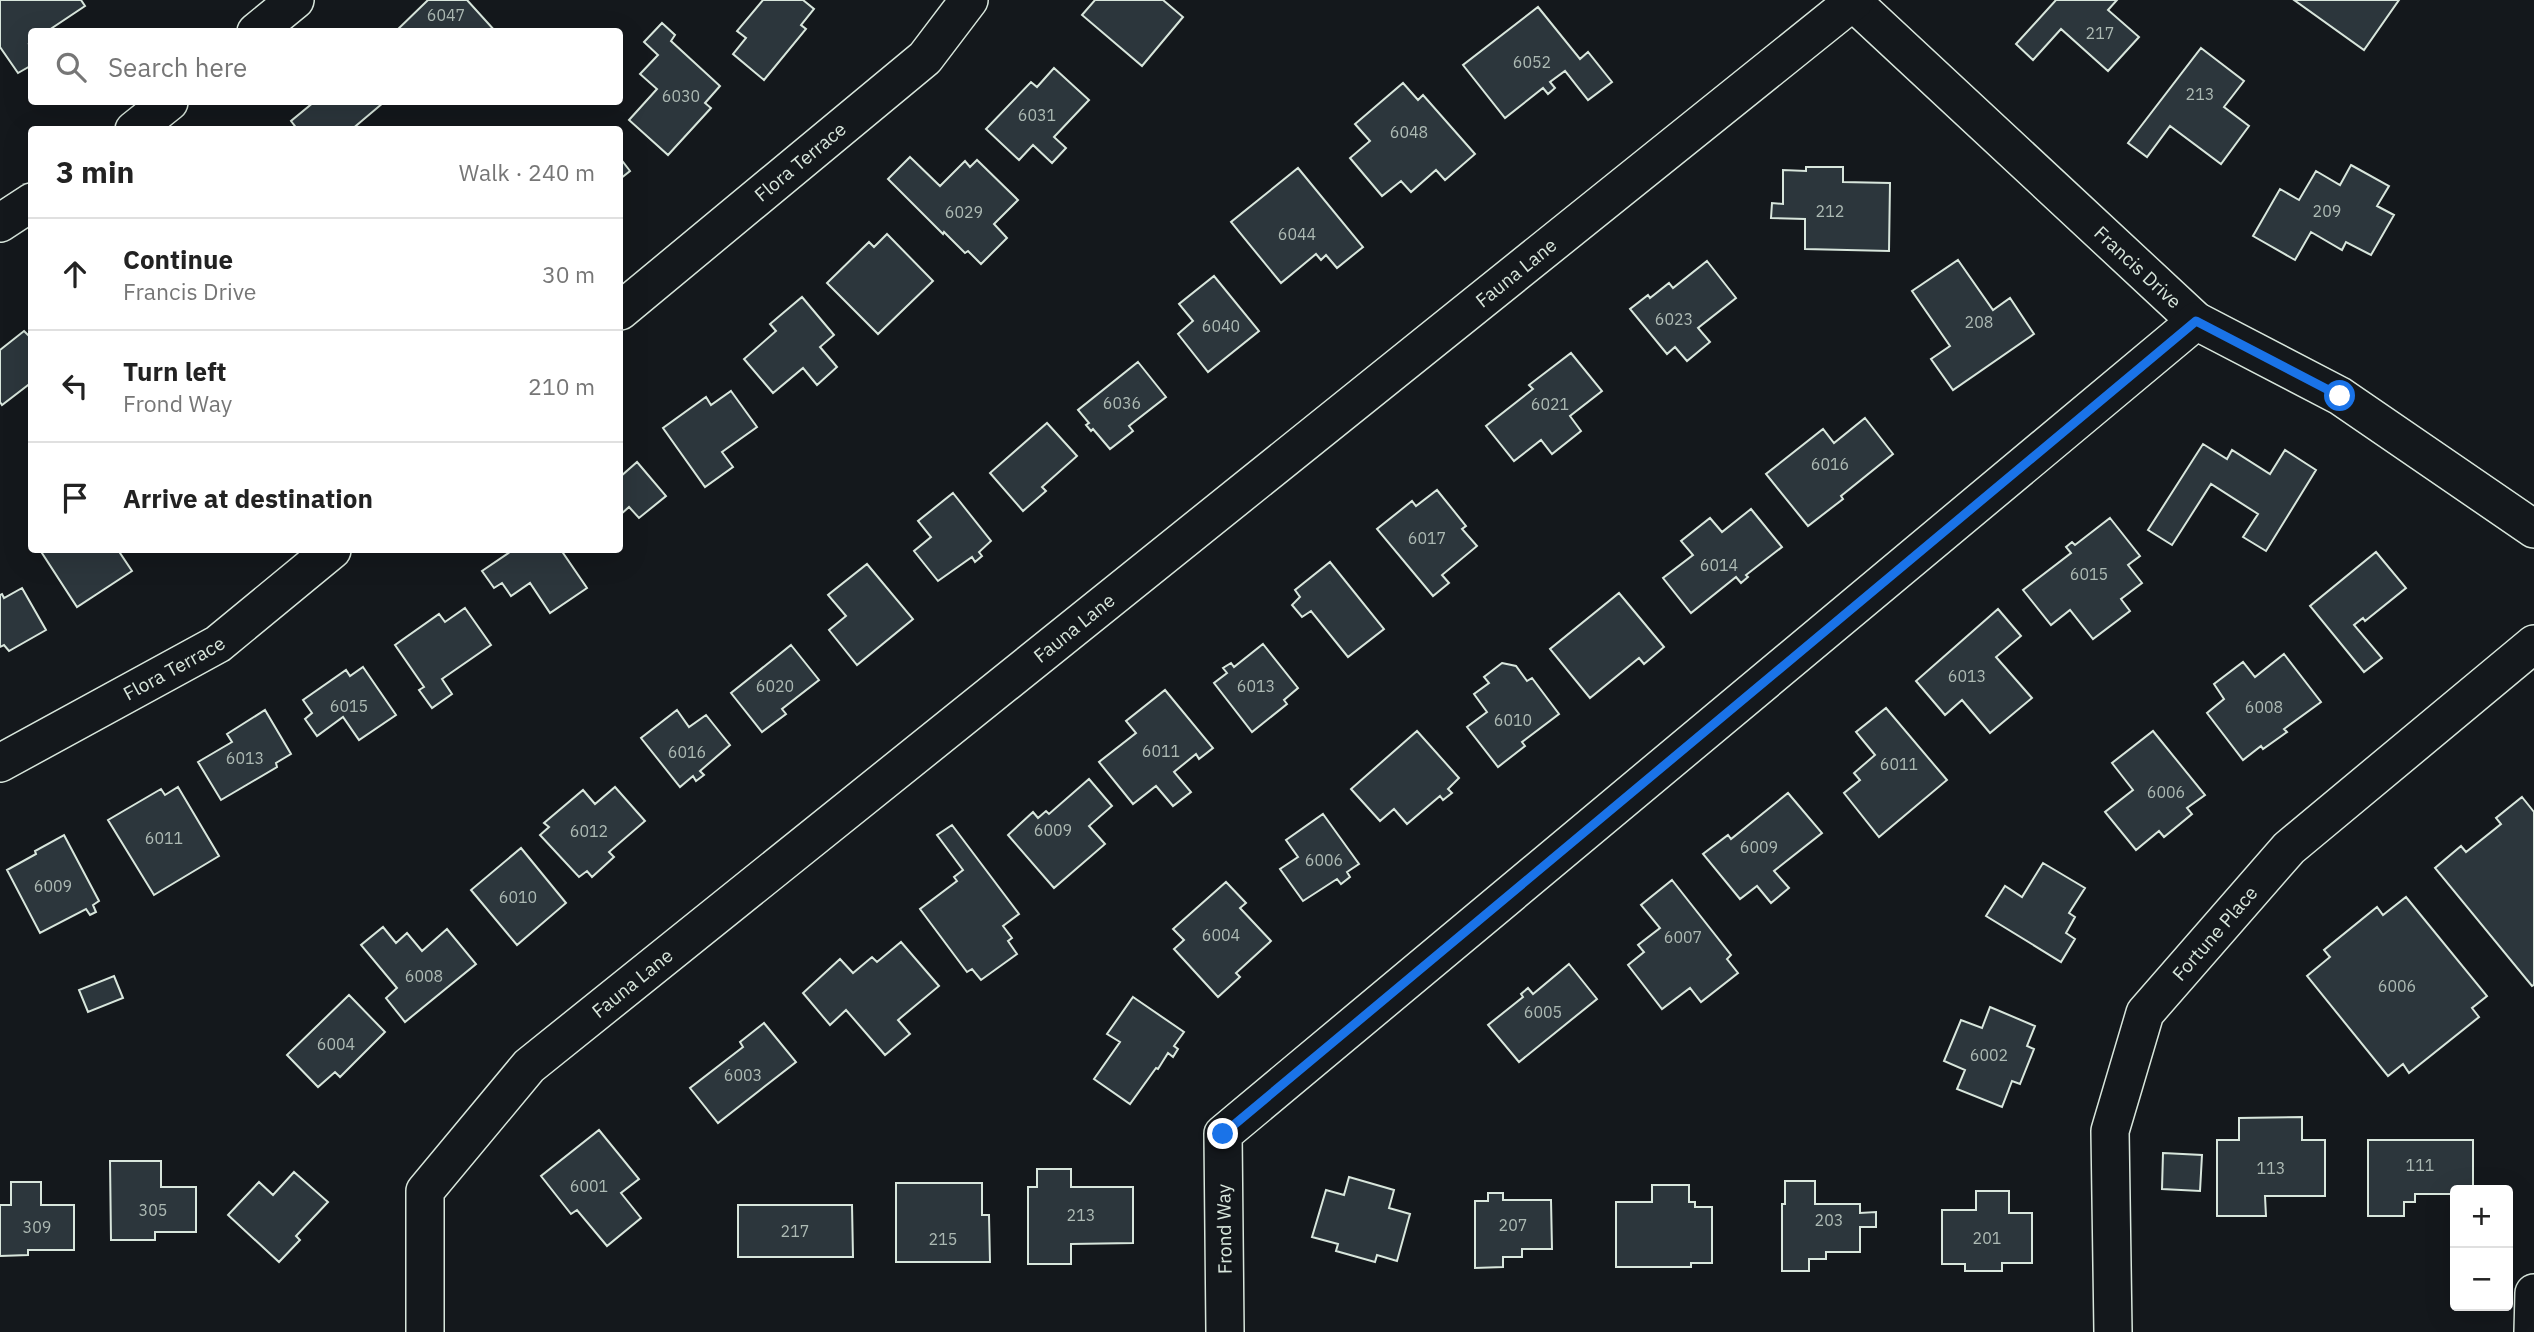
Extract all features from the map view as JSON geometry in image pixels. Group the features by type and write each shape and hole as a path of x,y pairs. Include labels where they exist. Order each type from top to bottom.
{"street":[{"path":"261,28 295,0"},
{"name":"Flora Terrace","path":"623,309 925,58 969,0"},
{"name":"Francis Drive","path":"1853,1 2196,321 2340,396 2534,529"},
{"name":"Fauna Lane","path":"425,1332 425,1191 529,1066 1853,1"},
{"path":"139,126 165,105"},
{"path":"0,223 28,205"},
{"name":"Frond Way","path":"1225,1332 1223,1134 2196,321"},
{"name":"Flora Terrace","path":"0,763 218,644 328,553"},
{"name":"Fortune Place","path":"2113,1332 2110,1131 2145,1013 2289,848 2534,644"},
{"path":"2533,1332 2534,1293"}],"building":[{"path":"0,0 81,0 85,6 52,28 28,28 28,67 18,73 0,47"},
{"path":"428,0 467,0 492,28 399,28"},
{"path":"763,0 803,0 814,9 801,25 806,29 764,80 733,54 746,38 737,31"},
{"path":"1095,0 1163,0 1183,17 1142,66 1082,15"},
{"path":"2056,0 2117,0 2108,10 2139,37 2108,71 2061,29 2033,60 2016,44"},
{"path":"2294,0 2399,0 2364,50"},
{"path":"1538,7 1580,59 1588,52 1612,82 1588,100 1565,71 1550,82 1555,88 1548,94 1543,88 1505,118 1463,65"},
{"path":"662,23 675,35 671,41 720,86 705,103 711,108 668,155 629,120 657,89 640,74 658,55 644,42"},
{"path":"2201,48 2244,81 2224,107 2249,126 2221,164 2170,126 2147,157 2128,143"},
{"path":"1054,68 1089,100 1054,137 1066,148 1052,163 1033,145 1019,160 986,129 1031,82 1037,87"},
{"path":"1403,83 1418,100 1423,95 1475,154 1445,180 1436,170 1411,192 1401,181 1382,196 1350,158 1370,141 1355,124"},
{"path":"310,105 381,105 356,126 295,126 291,121"},
{"path":"910,157 940,186 965,161 970,167 977,160 1018,200 994,224 1007,238 981,264 968,251 965,253 944,232 943,234 888,179"},
{"path":"623,162 630,171 623,177"},
{"path":"2351,165 2389,186 2377,206 2394,215 2371,255 2346,242 2342,250 2311,232 2295,260 2253,236 2280,189 2299,200 2316,171 2340,185"},
{"path":"1806,167 1843,167 1843,182 1890,183 1889,251 1805,249 1805,219 1771,218 1772,203 1783,204 1783,170 1806,171"},
{"path":"1298,168 1363,247 1337,268 1326,255 1321,260 1316,254 1281,283 1231,222"},
{"path":"887,234 933,281 878,334 827,283 869,242 874,247"},
{"path":"1958,260 1993,310 2010,298 2034,334 1953,390 1931,359 1950,346 1912,291"},
{"path":"1707,261 1736,298 1698,328 1710,342 1687,361 1675,347 1667,354 1630,309 1669,283 1673,288"},
{"path":"1214,276 1259,331 1208,372 1178,334 1193,321 1179,304"},
{"path":"802,297 834,335 820,347 837,367 817,385 803,368 773,393 744,359 776,331 770,324"},
{"path":"24,331 28,335 28,385 2,405 0,402 0,350"},
{"path":"1571,353 1602,391 1570,416 1581,431 1552,454 1541,440 1514,461 1486,426 1533,389 1529,385"},
{"path":"1138,362 1166,397 1129,426 1133,431 1110,449 1093,429 1091,431 1086,425 1089,423 1078,410"},
{"path":"731,391 757,427 722,452 733,467 705,487 663,428 706,397 711,405"},
{"path":"1865,418 1893,454 1808,526 1766,474 1823,429 1834,443"},
{"path":"1047,423 1077,456 1042,487 1046,491 1023,511 990,473"},
{"path":"2203,444 2227,459 2232,450 2270,474 2285,450 2316,470 2266,551 2243,537 2258,514 2211,484 2172,545 2148,530"},
{"path":"637,462 666,496 639,518 629,507 623,512 623,474"},
{"path":"1437,490 1466,526 1462,529 1477,546 1442,575 1449,583 1433,596 1377,529 1412,501 1416,506"},
{"path":"953,493 991,541 979,552 982,556 975,562 972,557 938,581 914,551 931,537 918,521"},
{"path":"1751,509 1782,547 1746,575 1748,577 1741,583 1736,577 1691,613 1663,578 1693,555 1681,541 1710,518 1722,532"},
{"path":"2110,518 2140,556 2128,565 2142,583 2121,599 2130,611 2093,639 2070,610 2051,625 2023,590 2071,553 2066,547 2072,542 2075,545"},
{"path":"2376,552 2406,588 2365,621 2363,618 2354,625 2382,658 2364,672 2310,606"},
{"path":"42,553 120,553 132,571 77,607"},
{"path":"509,553 563,553 587,588 550,613 530,583 511,596 502,583 494,588 482,571"},
{"path":"1330,562 1384,629 1348,657 1311,611 1302,617 1292,605 1300,597 1295,590"},
{"path":"867,564 913,619 857,665 829,630 846,616 828,595"},
{"path":"22,588 46,630 9,651 4,645 0,647 0,595 4,598"},
{"path":"1619,593 1664,647 1644,664 1639,658 1590,698 1550,649"},
{"path":"465,608 491,645 442,679 452,694 432,708 419,690 424,687 395,645 439,614 445,622"},
{"path":"1998,609 2021,636 1996,657 2032,698 1990,733 1962,700 1945,715 1916,681"},
{"path":"1263,644 1298,688 1284,700 1287,704 1252,732 1214,683 1227,673 1223,668 1231,663 1234,667"},
{"path":"791,645 819,680 782,709 786,714 762,732 731,693"},
{"path":"2284,654 2321,702 2284,729 2287,732 2263,749 2261,746 2243,760 2207,713 2224,699 2214,684 2243,662 2255,677"},
{"path":"1502,663 1516,666 1527,681 1532,678 1559,714 1522,742 1525,746 1498,767 1467,727 1487,712 1474,694 1489,683 1484,677"},
{"path":"363,667 396,715 359,740 343,717 317,736 305,719 312,713 303,700 346,670 350,676"},
{"path":"1165,690 1213,748 1199,759 1196,754 1174,772 1191,792 1173,806 1156,786 1133,804 1099,762 1136,733 1126,721"},
{"path":"1886,708 1947,780 1879,837 1844,793 1860,780 1854,773 1875,755 1856,732"},
{"path":"265,710 291,754 276,763 277,767 221,800 198,762 232,742 227,734"},
{"path":"677,710 689,727 706,715 730,745 700,771 704,775 696,781 693,776 680,787 641,738"},
{"path":"1417,731 1459,778 1448,789 1452,793 1443,800 1440,796 1407,824 1394,809 1380,821 1351,789"},
{"path":"2153,731 2205,795 2187,808 2192,814 2164,837 2159,831 2136,850 2105,812 2133,790 2112,763"},
{"path":"1089,779 1112,806 1089,826 1105,844 1054,888 1008,835 1033,812 1038,818 1046,811 1049,814"},
{"path":"178,787 219,856 154,895 108,820 161,789 165,795"},
{"path":"615,787 645,821 609,852 614,857 592,877 587,871 579,877 540,835 549,827 544,823 583,790 595,804"},
{"path":"1788,793 1822,833 1774,871 1789,888 1771,903 1757,886 1740,899 1703,854 1728,835 1731,839"},
{"path":"2522,797 2534,812 2532,986 2435,868 2461,846 2466,852 2501,824 2496,818"},
{"path":"1323,814 1359,864 1347,872 1350,877 1341,884 1337,879 1303,901 1280,869 1298,857 1286,840"},
{"path":"952,825 1019,914 1003,926 1012,938 1008,941 1017,954 981,980 972,969 967,972 920,909 957,881 954,877 963,870 937,835"},
{"path":"64,835 99,901 93,905 96,912 90,915 86,909 40,933 7,870"},
{"path":"521,848 566,903 517,945 471,890"},
{"path":"2043,863 2085,888 2069,913 2075,917 2066,933 2075,939 2061,962 1986,916 2005,886 2022,897"},
{"path":"1672,880 1731,955 1727,959 1738,973 1701,1002 1690,988 1662,1009 1628,965 1644,952 1638,945 1660,928 1641,905"},
{"path":"1226,882 1246,903 1240,908 1271,941 1236,973 1240,977 1218,997 1174,949 1184,940 1173,929"},
{"path":"2406,897 2487,996 2472,1008 2479,1017 2409,1073 2403,1064 2388,1076 2307,976 2330,957 2324,950 2377,907 2383,915"},
{"path":"383,927 396,943 407,933 422,951 447,929 476,964 405,1022 386,998 397,988 361,945"},
{"path":"901,942 939,986 898,1020 910,1034 885,1055 846,1010 830,1025 803,993 840,959 853,973 872,957 877,962"},
{"path":"1569,964 1597,999 1519,1062 1488,1025 1523,997 1521,994 1528,988 1533,994"},
{"path":"114,976 123,998 88,1012 79,990"},
{"path":"349,995 385,1032 340,1077 335,1072 318,1087 287,1055"},
{"path":"1133,997 1184,1032 1174,1046 1178,1049 1173,1057 1168,1053 1130,1104 1094,1079 1120,1042 1107,1034"},
{"path":"1990,1007 2035,1026 2027,1046 2034,1049 2020,1084 2012,1081 2002,1107 1957,1089 1965,1070 1944,1061 1961,1020 1982,1028"},
{"path":"764,1023 796,1062 718,1123 690,1088 743,1047 740,1042"},
{"path":"2302,1117 2302,1140 2325,1140 2325,1196 2265,1196 2266,1216 2217,1216 2217,1140 2239,1140 2239,1118"},
{"path":"599,1130 639,1179 621,1193 641,1218 607,1246 577,1210 571,1214 541,1176"},
{"path":"2368,1140 2473,1140 2473,1185 2450,1185 2450,1194 2415,1194 2415,1202 2404,1202 2404,1216 2368,1216"},
{"path":"2163,1153 2202,1155 2200,1191 2162,1189"},
{"path":"110,1161 161,1161 161,1187 196,1187 196,1232 155,1232 155,1240 111,1240"},
{"path":"1037,1169 1071,1169 1071,1187 1133,1187 1133,1243 1071,1244 1071,1264 1028,1264 1028,1187 1037,1187"},
{"path":"294,1172 328,1202 296,1236 300,1240 279,1262 228,1215 259,1182 273,1195"},
{"path":"1349,1177 1394,1190 1389,1208 1410,1214 1397,1261 1377,1255 1375,1262 1336,1251 1338,1244 1312,1237 1326,1190 1344,1195"},
{"path":"1785,1181 1815,1181 1815,1204 1860,1204 1860,1213 1876,1212 1876,1227 1860,1227 1860,1252 1826,1252 1826,1259 1809,1259 1809,1271 1782,1271 1782,1204 1785,1204"},
{"path":"11,1182 41,1182 41,1205 74,1205 74,1250 28,1250 28,1255 0,1256 0,1205 11,1205"},
{"path":"896,1183 982,1183 982,1215 989,1215 990,1262 896,1262"},
{"path":"1652,1185 1689,1185 1689,1202 1695,1202 1695,1207 1712,1207 1712,1263 1691,1263 1691,1267 1616,1267 1616,1202 1652,1202"},
{"path":"1976,1191 2009,1191 2009,1213 2032,1213 2032,1263 2002,1263 2002,1271 1965,1271 1965,1264 1942,1264 1942,1210 1976,1210"},
{"path":"1488,1193 1503,1193 1503,1200 1551,1200 1552,1249 1522,1249 1522,1257 1503,1257 1503,1267 1475,1268 1475,1201 1488,1201"},
{"path":"738,1205 852,1205 853,1257 738,1257"}],"route":[{"path":"1223,1134 2196,321 2340,396"}]}
